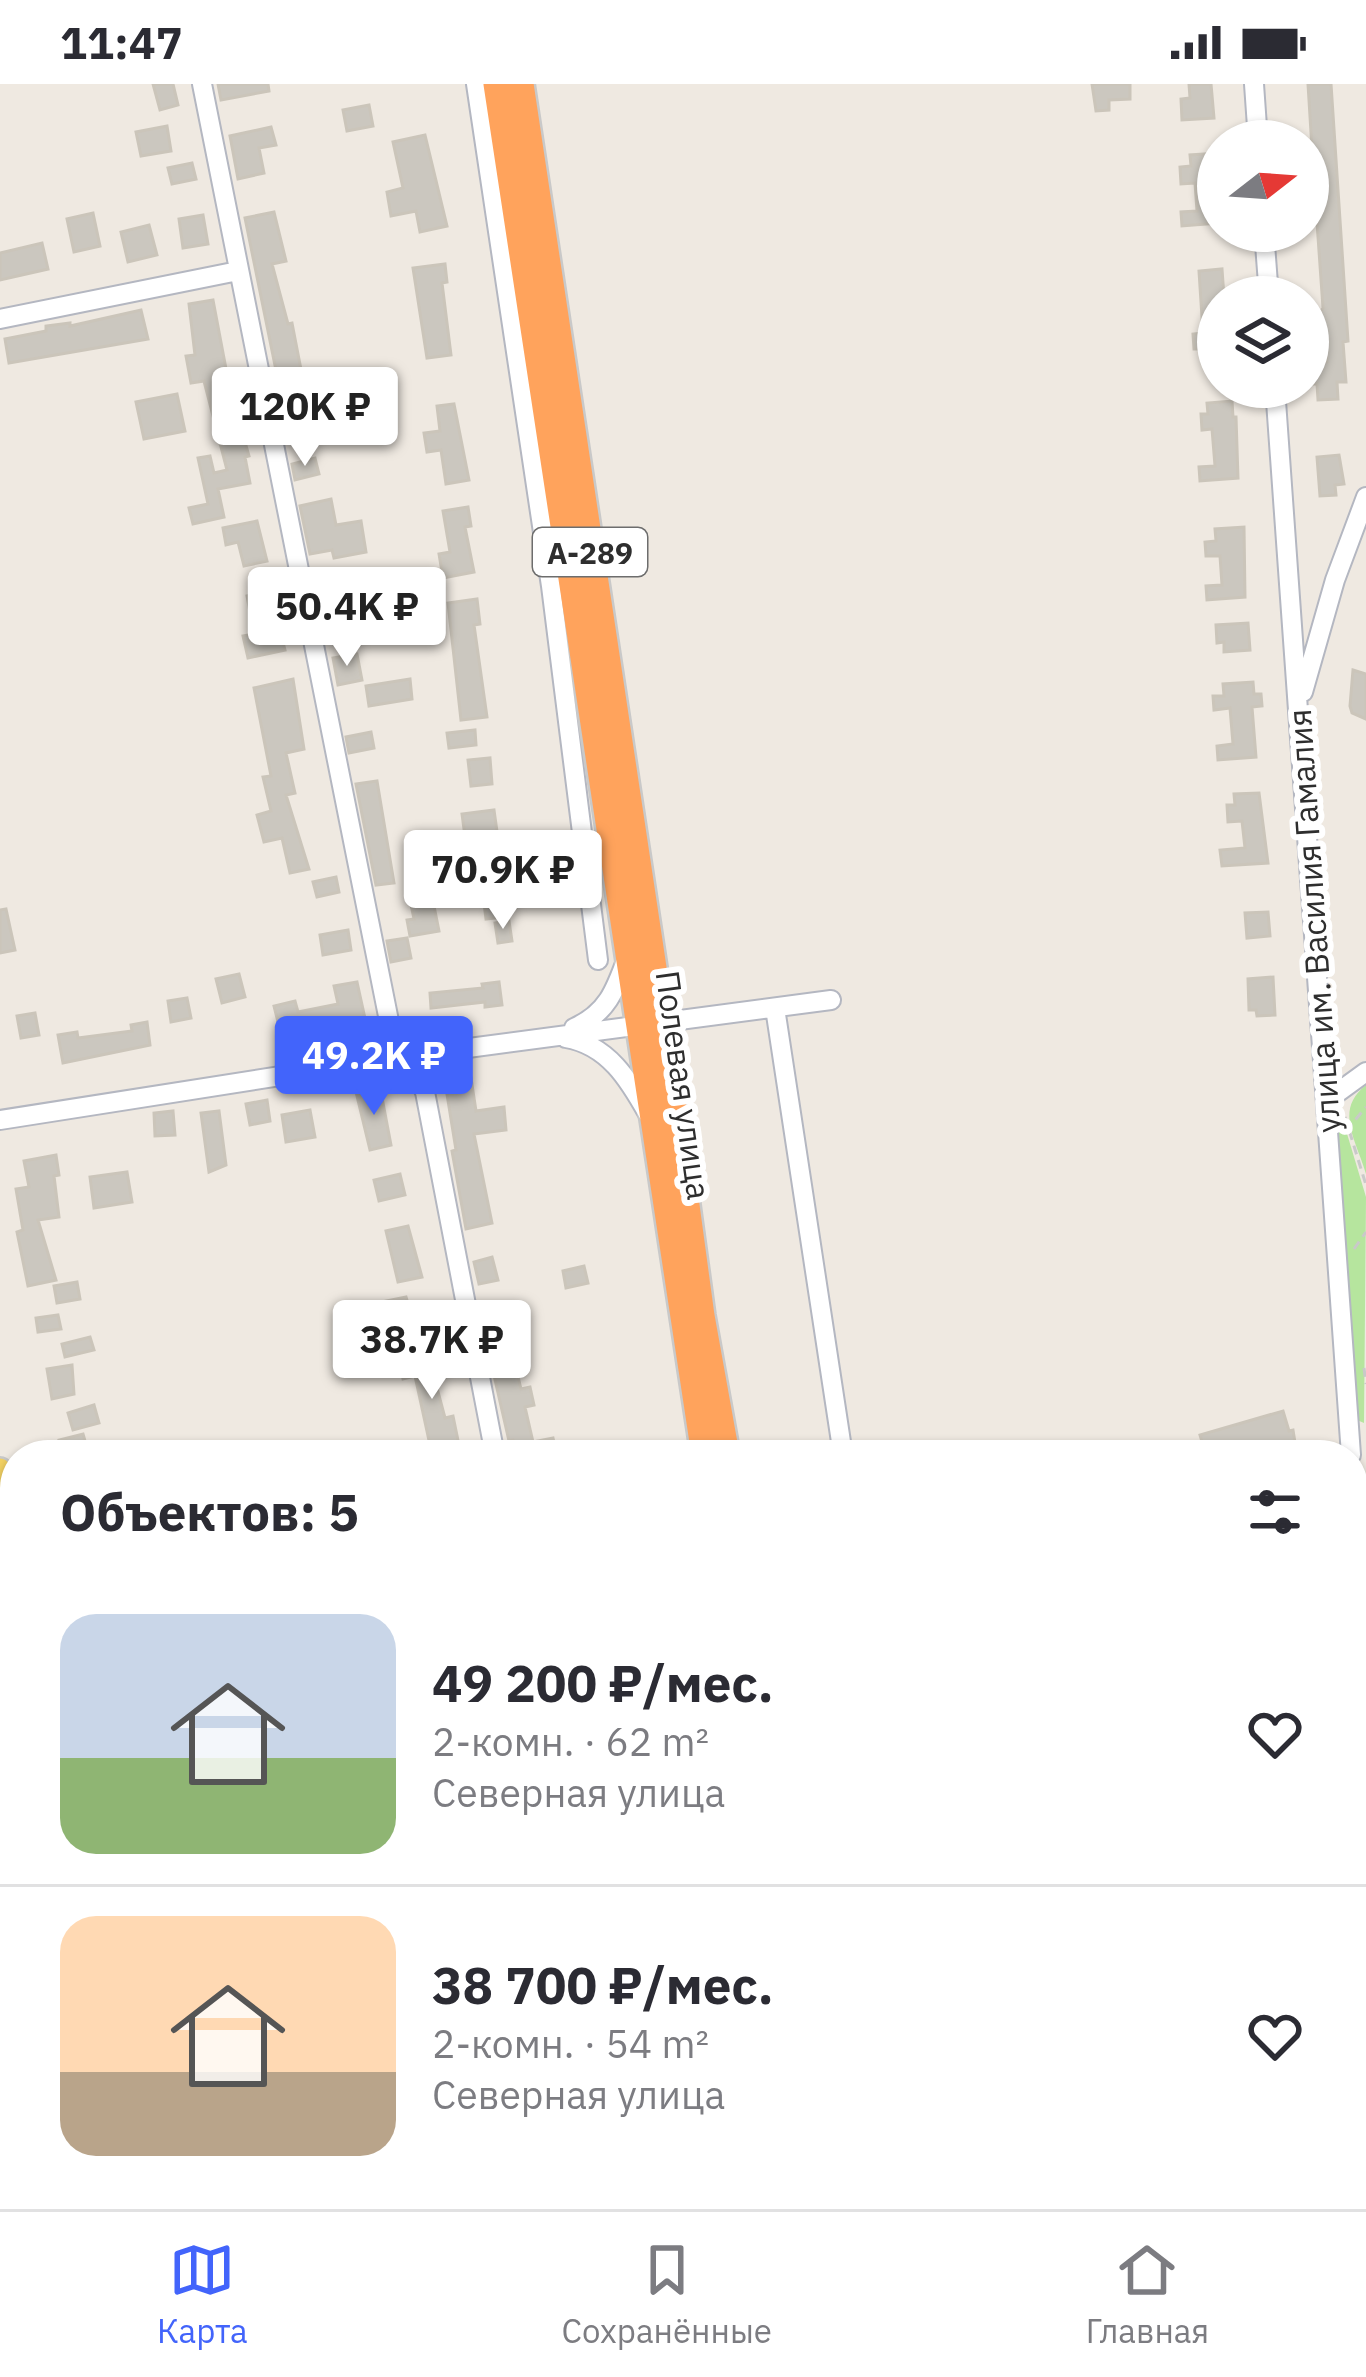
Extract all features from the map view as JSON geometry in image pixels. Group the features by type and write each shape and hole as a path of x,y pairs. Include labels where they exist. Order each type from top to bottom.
{"highway":[{"name":"Полевая улица","path":"497,84 628,954 650,1022 654,1124 703,1440"},
{"name":"Полевая улица","path":"520,84 650,1022 723,1440"}],"street":[{"path":"202,84 389,1021 424,1092 492,1440"},
{"path":"476,84 551,586 598,960"},
{"path":"1254,84 1257,120"},
{"path":"0,319 238,271"},
{"name":"улица им. Василия Гамалия","path":"1276,408 1332,1096 1350,1440"},
{"path":"1298,709 1335,580 1366,497"},
{"path":"556,1036 591,1020 612,1000 628,954"},
{"path":"0,1120 408,1056 831,1000"},
{"path":"776,1008 841,1440"},
{"name":"А-289","path":"556,1036 577,1040 617,1065 654,1124"},
{"path":"1332,1096 1366,1072"}],"path":[{"path":"1332,1096 1366,1185"}],"green space":[{"path":"1366,1085 1366,1174 1349,1115 1356,1095"},
{"path":"1337,1115 1342,1117 1366,1197 1364,1423 1357,1420"}],"building":[{"path":"153,84 173,84 178,105 160,110"},
{"path":"218,84 268,84 269,91 221,100"},
{"path":"1092,84 1130,84 1130,99 1109,100 1109,110 1096,111"},
{"path":"1189,84 1211,84 1214,118 1182,120 1181,99 1190,98"},
{"path":"1308,84 1331,84 1348,341 1343,342 1346,382 1337,382 1338,399 1329,399 1329,276 1321,276 1319,252 1329,252 1329,120 1310,120"},
{"path":"369,105 373,126 347,131 343,110"},
{"path":"167,126 171,151 141,156 136,132"},
{"path":"271,127 276,145 259,148 264,173 238,179 230,136"},
{"path":"425,135 447,226 420,232 416,211 391,216 387,192 403,188 393,142"},
{"path":"1197,154 1197,211 1195,183 1181,184 1180,167 1191,166 1190,155"},
{"path":"192,163 196,179 172,184 168,168"},
{"path":"1197,211 1197,225 1182,226 1181,212"},
{"path":"274,212 286,261 272,264 288,324 292,323 304,385 280,390 245,218"},
{"path":"93,213 100,246 74,252 67,219"},
{"path":"203,215 208,244 183,248 179,219"},
{"path":"149,225 157,255 128,262 121,232"},
{"path":"42,243 48,269 0,280 0,253"},
{"path":"445,264 447,282 442,283 451,355 427,358 413,268"},
{"path":"1222,269 1222,276 1199,276 1199,271"},
{"path":"213,300 230,390 249,456 245,457 250,483 218,489 224,517 193,524 189,508 208,504 198,458 210,456 214,473 227,470 204,381 191,383 186,356 195,355 189,304"},
{"path":"141,310 148,339 9,363 5,339 46,331 46,326 70,326"},
{"path":"328,393 332,416 308,421 303,398"},
{"path":"177,394 185,431 144,439 136,402"},
{"path":"454,404 469,480 446,484 441,450 427,452 424,433 440,431 437,406"},
{"path":"1207,408 1232,408 1238,478 1200,481 1199,467 1215,466 1212,429 1202,430 1201,414 1208,414"},
{"path":"1339,455 1344,484 1335,485 1336,495 1320,496 1317,457"},
{"path":"315,458 319,474 295,480 292,464"},
{"path":"331,499 336,525 361,521 366,552 334,558 332,550 310,554 300,506"},
{"path":"468,507 471,526 465,527 474,572 443,578 439,554 450,552 443,511"},
{"path":"257,521 267,561 244,566 238,542 226,545 223,528"},
{"path":"1244,527 1245,597 1207,600 1206,586 1222,585 1220,556 1206,556 1205,542 1216,541 1215,529"},
{"path":"270,591 285,650 248,658 243,636 254,634 247,596"},
{"path":"477,599 480,624 474,625 487,717 461,720 448,603"},
{"path":"348,602 351,619 323,623 320,607"},
{"path":"1248,623 1250,650 1224,652 1224,642 1217,643 1216,625"},
{"path":"357,654 362,680 338,685 333,658"},
{"path":"1353,670 1366,674 1366,719 1352,713 1350,706"},
{"path":"293,679 304,749 286,753 295,793 286,795 309,869 290,873 282,838 264,842 257,815 271,811 263,777 271,776 254,688"},
{"path":"410,679 412,699 369,706 366,686"},
{"path":"1253,682 1262,706 1252,707 1256,757 1218,760 1217,746 1233,744 1230,708 1214,710 1213,696 1224,696 1223,684"},
{"path":"475,730 476,745 449,748 447,733"},
{"path":"371,732 374,748 349,753 346,737"},
{"path":"490,758 492,784 471,786 468,760"},
{"path":"377,781 394,883 376,885 356,784"},
{"path":"1259,793 1268,863 1222,866 1220,850 1245,848 1242,821 1228,822 1227,805 1235,805 1234,794"},
{"path":"494,810 499,846 506,844 509,867 470,874 462,814"},
{"path":"336,877 339,892 317,897 313,882"},
{"path":"431,891 439,931 410,936 407,920 414,919 409,895"},
{"path":"502,900 504,917 486,919 484,903"},
{"path":"6,909 15,950 0,953 0,910"},
{"path":"1268,912 1270,936 1247,938 1245,913"},
{"path":"509,921 512,941 498,943 495,923"},
{"path":"348,930 351,950 323,955 320,935"},
{"path":"407,938 411,958 391,962 387,941"},
{"path":"239,974 245,997 222,1003 216,979"},
{"path":"1273,977 1275,1015 1257,1016 1256,1010 1249,1010 1248,979"},
{"path":"357,982 366,1023 310,1035 308,1023 280,1030 274,1006 295,1001 298,1012 338,1004 334,986"},
{"path":"499,982 502,1005 485,1007 485,1002 431,1008 430,993"},
{"path":"187,998 191,1018 171,1022 168,1001"},
{"path":"35,1013 39,1035 21,1038 17,1016"},
{"path":"147,1022 150,1045 63,1063 58,1035 77,1032 78,1038 132,1031 131,1025"},
{"path":"471,1078 476,1111 504,1107 506,1130 474,1134 492,1223 466,1229 445,1082"},
{"path":"380,1087 391,1145 370,1150 356,1092"},
{"path":"267,1100 270,1121 250,1125 246,1104"},
{"path":"310,1110 315,1137 286,1142 282,1115"},
{"path":"173,1111 175,1135 155,1136 154,1113"},
{"path":"219,1111 226,1165 209,1172 201,1113"},
{"path":"56,1155 59,1217 38,1220 56,1280 28,1286 17,1232 23,1230 16,1189 29,1187 24,1161"},
{"path":"127,1172 132,1202 94,1208 90,1177"},
{"path":"400,1174 405,1195 379,1201 374,1180"},
{"path":"408,1226 422,1277 398,1282 386,1231"},
{"path":"492,1257 498,1280 479,1284 474,1262"},
{"path":"584,1266 588,1283 566,1288 563,1271"},
{"path":"77,1282 80,1299 57,1303 54,1286"},
{"path":"406,1297 416,1331 397,1336 382,1302"},
{"path":"58,1315 61,1329 38,1332 36,1318"},
{"path":"521,1318 526,1341 509,1346 503,1323"},
{"path":"90,1337 94,1350 65,1357 62,1344"},
{"path":"440,1352 443,1371 433,1373 445,1418 453,1416 458,1440 429,1440 415,1376 403,1379 399,1360"},
{"path":"513,1356 521,1389 530,1387 534,1405 525,1407 533,1440 509,1440 491,1362"},
{"path":"72,1365 74,1394 52,1399 47,1369"},
{"path":"94,1405 99,1423 73,1430 68,1413"},
{"path":"1283,1411 1295,1440 1202,1440 1200,1435"}]}
